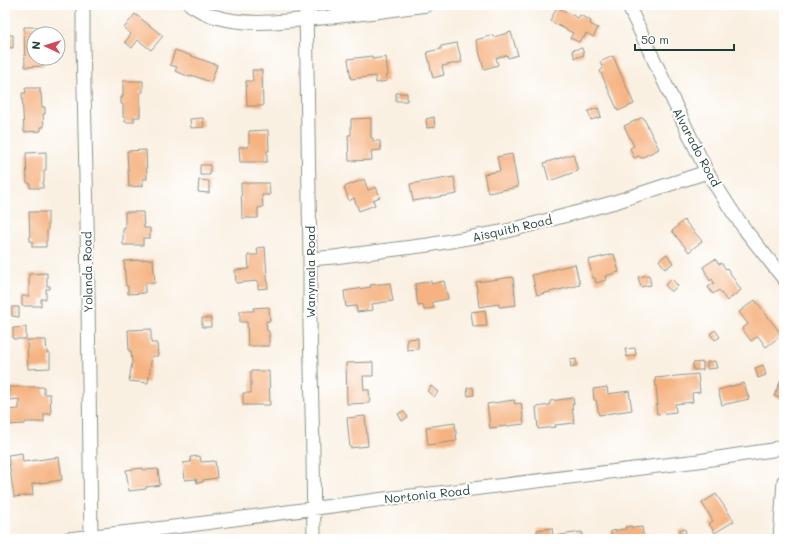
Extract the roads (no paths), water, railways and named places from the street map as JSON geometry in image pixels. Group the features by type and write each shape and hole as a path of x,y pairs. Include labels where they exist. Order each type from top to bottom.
{"street":[{"name":"Yolanda Road","path":"83,5 91,538"},
{"path":"191,5 207,14 229,20 254,23 271,23 346,16 427,5"},
{"name":"Wanymala Road","path":"306,5 314,539"},
{"name":"Alvarado Road","path":"628,5 707,172 736,216 784,279"},
{"name":"Aisquith Road","path":"310,259 428,245 507,231 615,202 707,172"},
{"name":"Nortonia Road","path":"68,539 91,538 392,498 698,461 772,450 784,445"},
{"path":"780,539 784,481"}]}
